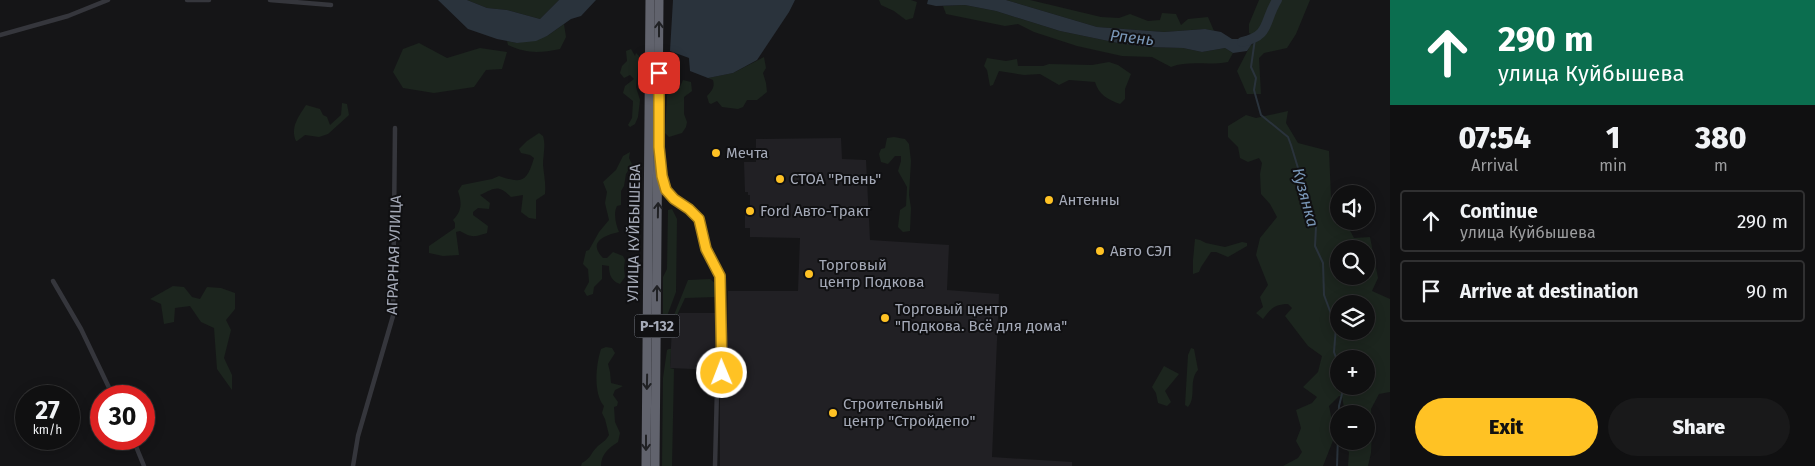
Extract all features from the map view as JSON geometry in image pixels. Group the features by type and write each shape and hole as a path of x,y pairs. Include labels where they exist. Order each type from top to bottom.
{"highway":[{"name":"УЛИЦА КУЙБЫШЕВА","path":"646,466 650,0"},
{"name":"УЛИЦА КУЙБЫШЕВА","path":"655,466 659,0"}],"street":[{"path":"0,35 68,16 108,0"},
{"path":"187,0 209,0"},
{"path":"270,0 331,5"},
{"name":"АГРАРНАЯ УЛИЦА","path":"353,466 358,436 393,316 395,128"},
{"path":"659,147 662,176 666,190 699,219 706,249 720,276 722,373 717,389 715,466"},
{"path":"52,281 81,329 108,385"},
{"path":"137,450 144,466"}],"shaded area":[{"path":"467,0 559,0 540,19 507,10 487,8"},
{"path":"879,0 911,0 917,2 913,18 906,20 894,11 881,5"},
{"path":"1006,0 1030,0 1101,17 1119,18 1130,14 1148,21 1160,20 1162,13 1176,14 1181,25 1188,19 1208,17 1214,31 1205,29 1164,32 1097,27"},
{"path":"1259,0 1310,0 1296,34 1287,48 1264,53 1259,58 1261,94 1247,94 1237,71 1250,46 1259,40 1249,33 1249,24"},
{"path":"965,5 996,11 1060,31 1118,43 1148,47 1183,48 1202,52 1225,48 1233,53 1228,62 1185,64 1171,67 1152,57 1122,56 1077,46 1034,32 1018,24 1005,26 946,14 943,6"},
{"path":"564,24 566,37 560,49 534,52 508,45 507,41 517,43 547,36"},
{"path":"419,43 447,58 480,48 507,52 502,69 486,70 474,87 434,93 403,88 393,72 403,49"},
{"path":"631,49 635,56 636,53 639,56 636,87 640,100 638,117 635,124 630,127 628,125 632,118 633,101 623,93 625,86 634,79 630,75 624,78 620,73 622,66 627,61 626,51"},
{"path":"764,57 766,68 763,73 767,92 757,100 747,100 743,107 738,109 722,107 717,101 709,103 707,96 713,89 714,82 708,78 733,73"},
{"path":"987,58 1006,61 1017,59 1018,66 1043,66 1049,64 1092,65 1109,62 1118,65 1131,74 1125,89 1125,99 1120,104 1104,96 1095,82 1069,80 1059,85 1040,74 1024,75 999,71 993,85 990,86 987,70 984,66"},
{"path":"683,80 691,82 692,91 684,97 686,127 682,133 669,137 665,133 667,95 679,89"},
{"path":"342,103 347,104 349,115 328,134 319,137 305,135 296,141 294,136 295,126 306,105 320,109 323,115 327,117 330,125 341,115"},
{"path":"1288,111 1286,123 1298,143 1329,151 1330,230 1350,230 1354,238 1370,237 1371,240 1330,240 1330,285 1375,285 1372,291 1390,299 1390,392 1379,394 1373,405 1344,405 1342,396 1339,396 1329,406 1330,448 1323,466 1283,466 1298,458 1302,452 1296,441 1301,428 1296,410 1312,403 1317,397 1303,387 1318,372 1322,356 1308,346 1285,316 1292,308 1288,304 1273,308 1263,319 1256,313 1263,307 1260,297 1268,285 1256,255 1260,238 1277,217 1270,204 1261,194 1260,174 1262,163 1259,158 1248,162 1240,158 1238,147 1228,137 1228,126 1246,115 1256,118"},
{"path":"539,133 543,136 544,143 545,194 536,200 536,219 529,218 521,212 523,195 511,197 503,190 496,188 480,195 490,203 489,209 478,208 473,212 473,215 488,226 487,233 473,236 460,231 456,232 459,255 443,256 429,253 429,246 455,228 453,220 460,210 461,203 458,191 462,185 499,176 513,180 522,179 529,172 534,158 521,153 519,149"},
{"path":"841,138 842,159 866,160 870,240 949,245 947,290 999,294 992,457 1072,462 1072,466 720,466 720,391 726,375 728,291 798,291 800,238 750,237 750,228 745,228 745,207 750,207 750,195 748,195 748,192 745,192 744,162 756,162 756,139"},
{"path":"887,138 905,139 909,144 911,161 909,195 911,208 910,231 903,232 898,227 900,210 906,206 907,187 898,171 901,156 895,156 888,164 881,162 879,154 881,149 885,148"},
{"path":"630,152 629,158 632,164 626,174 621,191 621,205 617,206 615,212 619,232 604,237 597,244 597,248 603,258 607,258 613,252 623,256 625,260 625,277 620,284 617,283 611,277 609,266 602,265 602,279 594,287 593,294 587,296 584,291 589,282 588,269 583,264 586,251 589,250 599,232 609,220 605,203 607,192 603,182 616,170 623,156"},
{"path":"672,209 677,219 676,292 667,316 663,315 663,277 667,269 668,210"},
{"path":"1195,239 1225,247 1242,242 1247,243 1247,246 1228,257 1211,252 1199,272 1193,274"},
{"path":"1375,263 1378,278 1375,284"},
{"path":"710,279 717,285 717,297 685,298 672,326 670,325 688,280"},
{"path":"173,286 184,287 192,297 200,299 207,287 221,288 235,293 235,309 226,320 231,330 224,358 232,375 232,390 217,369 214,328 201,322 190,306 175,308 174,322 164,324 161,304 150,299"},
{"path":"679,313 716,313 716,370 670,368 672,326"},
{"path":"606,347 612,348 615,353 608,364 611,383 623,386 615,390 613,395 618,402 617,406 614,407 615,422 620,433 618,442 604,455 601,466 581,466 609,435 602,413 604,406 598,394 596,378 601,349"},
{"path":"1191,348 1194,349 1198,370 1193,379 1192,399 1188,407 1185,405 1188,355"},
{"path":"671,349 670,368 674,369 672,466 662,466 663,378 667,350"},
{"path":"1164,366 1179,374 1165,391 1171,402 1167,406 1158,403 1156,393 1152,387"},
{"path":"1347,450 1371,450 1368,466 1348,466 1349,452"}],"water":[{"path":"438,0 467,0 487,8 507,10 540,19 559,0 596,0 581,16 571,19 547,36 536,41 517,43 497,39 468,29"},
{"path":"673,0 795,0 757,60 733,73 708,78 690,71 689,58 670,51"},
{"path":"928,0 1006,0 1097,27 1164,32 1205,29 1221,32 1232,39 1255,39 1247,51 1233,53 1225,48 1202,52 1183,48 1148,47 1060,31 996,11 965,5 936,6 927,4"}],"waterway":[{"name":"Рпень","path":"1242,42 1258,36 1262,32 1277,0"},
{"name":"Кузянка","path":"1255,39 1251,67 1256,78 1254,90 1261,115 1288,137 1291,145 1316,227 1315,246 1323,263 1324,295 1336,327 1334,350"},
{"name":"Кузянка","path":"1337,466 1339,406 1342,395"}],"place":[{"name":"Мечта","path":"716,153"},
{"name":"СТОА \"Рпень\"","path":"780,179"},
{"name":"Антенны","path":"1049,200"},
{"name":"Ford Авто-Тракт","path":"750,211"},
{"name":"Авто СЭЛ","path":"1100,251"},
{"name":"Торговый центр Подкова","path":"809,274"},
{"name":"Торговый центр \"Подкова. Всё для дома\"","path":"885,318"},
{"name":"Строительный центр \"Стройдепо\"","path":"833,413"}],"route":[{"path":"659,73 659,147 662,176 666,190 699,219 706,249 720,276 722,373"}]}
